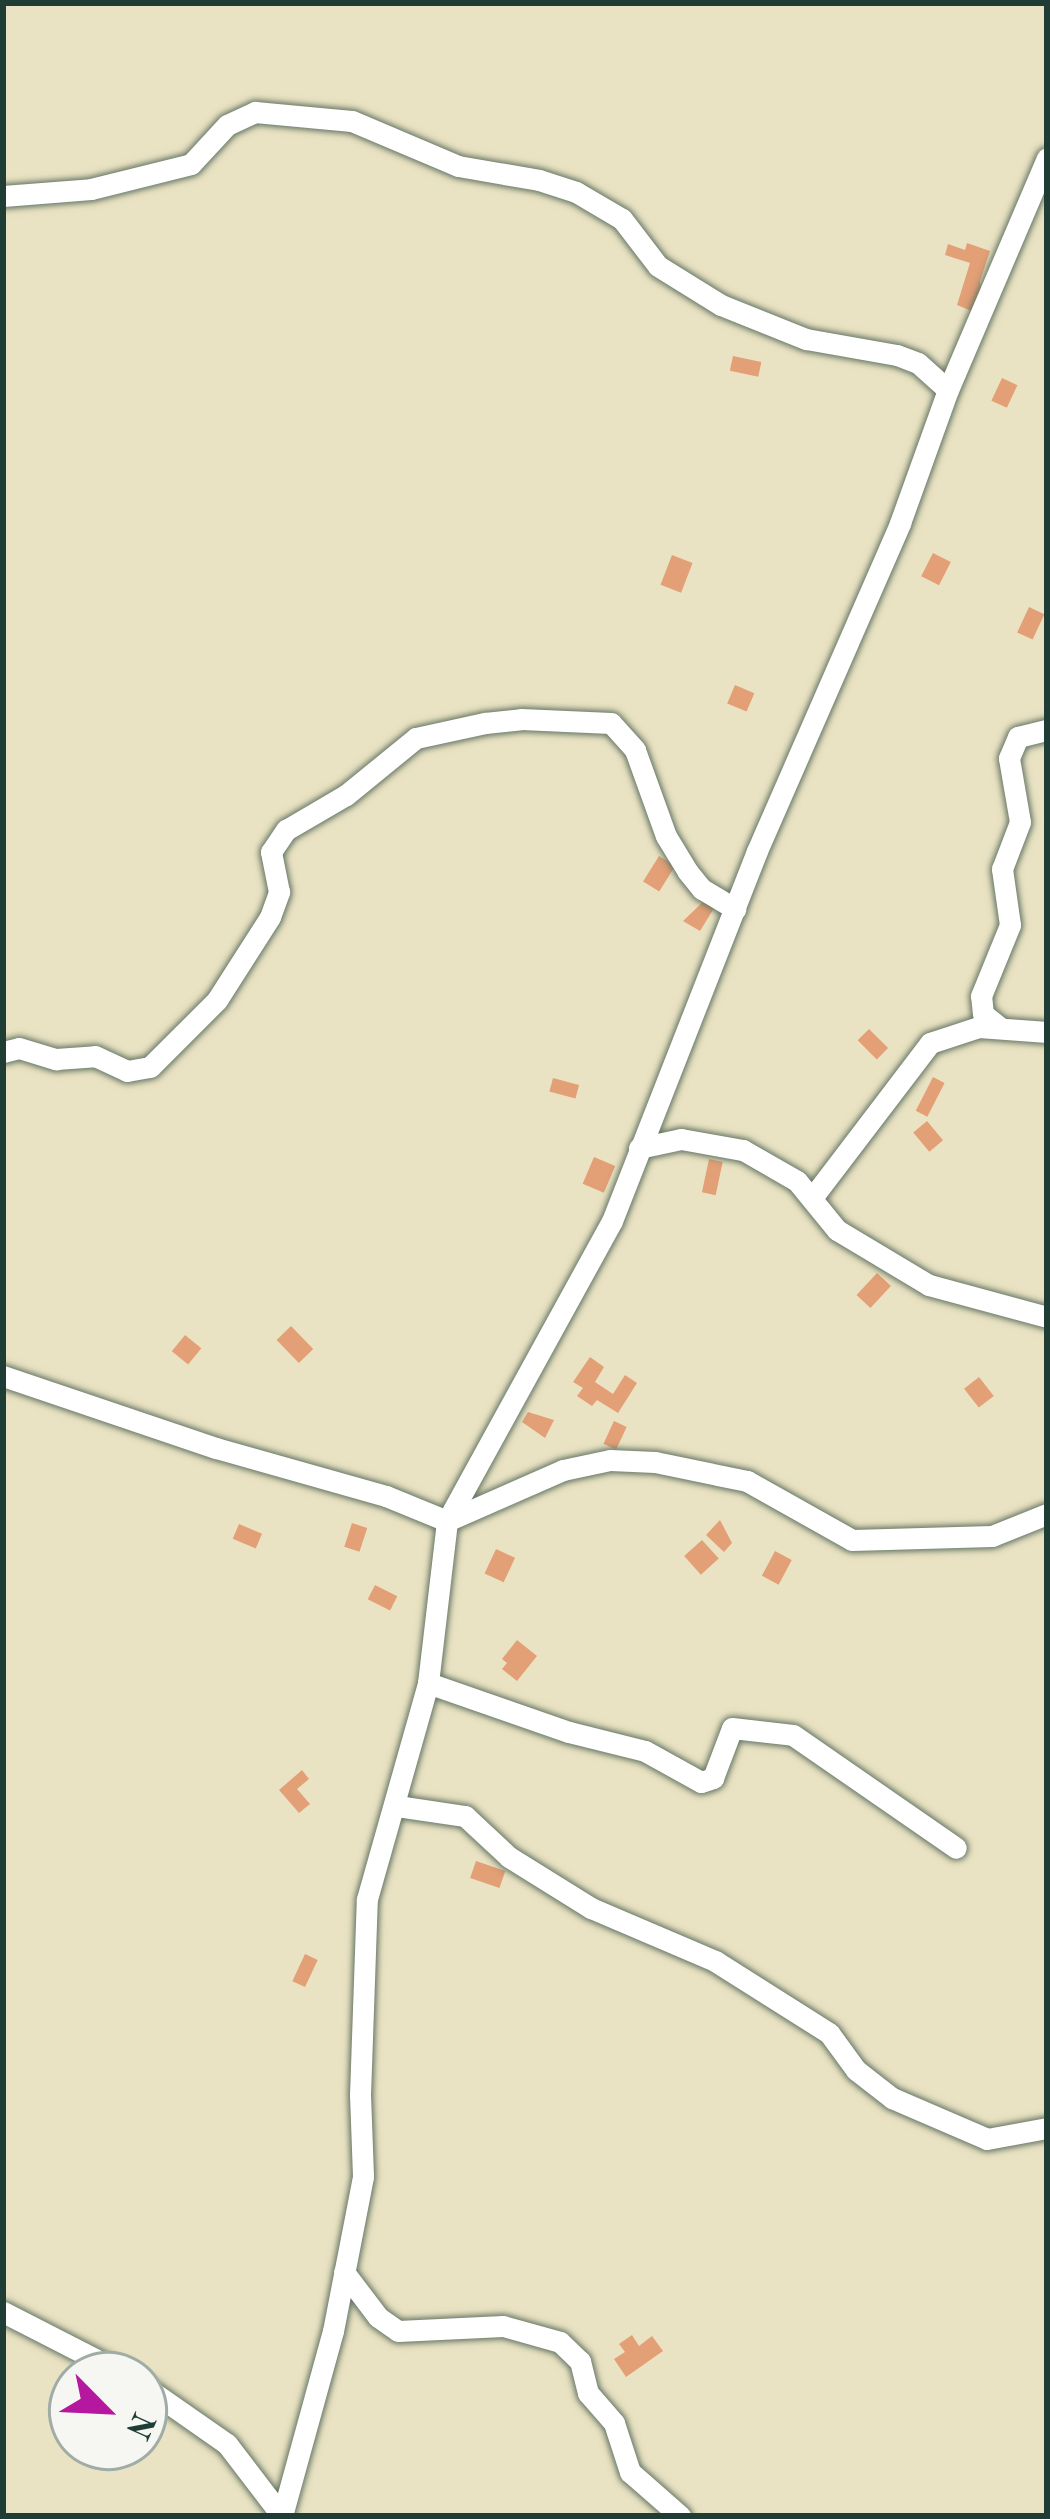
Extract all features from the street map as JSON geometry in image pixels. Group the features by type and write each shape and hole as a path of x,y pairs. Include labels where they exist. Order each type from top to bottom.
{"street":[{"path":"3,196 91,189 191,164 226,125 255,112 352,121 458,166 539,180 576,192 622,219 658,266 721,305 806,338 897,355 918,363 948,390"},
{"path":"282,2516 344,2272 366,2161 360,2096 367,1899 428,1683 447,1521 612,1221 735,909 900,524 948,390 1047,158"},
{"path":"3,1052 19,1048 56,1059 95,1056 127,1071 150,1067 218,1000 270,917 279,892 271,852 275,841 346,795 416,738 485,723 521,719 611,723 635,750 666,836 688,872 702,890 735,909"},
{"path":"998,1026 983,1014 980,996 1010,925 1002,869 1020,822 1009,758 1018,736 1047,730"},
{"path":"812,1198 917,1054 943,1037 998,1026 1047,1032"},
{"path":"639,1148 681,1138 743,1150 773,1163 812,1198 837,1230 929,1285 1047,1317"},
{"path":"3,1376 216,1448 386,1496 447,1521 563,1470 610,1460 655,1462 747,1481 852,1540 992,1536 1047,1514"},
{"path":"428,1683 569,1732 645,1751 701,1782 712,1778 732,1728 793,1735 956,1848"},
{"path":"397,1806 465,1816 509,1857 591,1908 715,1961 829,2033 856,2070 892,2098 991,2140 1047,2128"},
{"path":"344,2272 378,2317 398,2331 502,2326 560,2342 580,2361 588,2392 614,2423 630,2472 680,2516"},
{"path":"3,2312 79,2351"},
{"path":"168,2403 227,2444 282,2516"}],"building":[{"path":"967,243 990,251 980,281 984,316 957,305 970,263 945,255 948,244 965,250"},
{"path":"733,356 761,362 758,377 730,371"},
{"path":"1002,378 1017,385 1007,408 991,401"},
{"path":"933,553 951,562 939,585 921,576"},
{"path":"672,555 693,563 681,593 661,585"},
{"path":"1029,607 1044,614 1033,640 1017,632"},
{"path":"735,685 754,693 747,712 727,703"},
{"path":"659,856 675,866 659,892 643,881"},
{"path":"706,899 716,905 700,931 683,921"},
{"path":"869,1029 888,1048 877,1059 858,1040"},
{"path":"933,1077 945,1083 927,1117 916,1111"},
{"path":"553,1078 579,1085 575,1099 549,1092"},
{"path":"927,1121 943,1140 929,1152 913,1133"},
{"path":"594,1157 615,1166 604,1193 583,1184"},
{"path":"709,1159 723,1162 716,1195 702,1192"},
{"path":"877,1273 891,1286 870,1308 857,1295"},
{"path":"291,1326 313,1349 299,1363 277,1340"},
{"path":"185,1335 201,1348 188,1365 172,1351"},
{"path":"590,1357 604,1367 595,1382 613,1394 625,1375 637,1383 618,1413 597,1400 592,1406 577,1396 583,1388 573,1382"},
{"path":"979,1377 994,1396 979,1408 964,1389"},
{"path":"528,1412 554,1420 545,1438 522,1422"},
{"path":"614,1421 627,1427 616,1450 603,1444"},
{"path":"720,1520 732,1543 724,1552 706,1535"},
{"path":"352,1523 367,1528 359,1552 344,1547"},
{"path":"239,1524 262,1534 256,1548 233,1539"},
{"path":"702,1540 719,1559 701,1575 684,1556"},
{"path":"496,1549 515,1558 504,1582 485,1573"},
{"path":"775,1551 792,1560 779,1585 762,1576"},
{"path":"375,1585 397,1596 390,1611 368,1599"},
{"path":"517,1640 537,1656 517,1681 502,1669 507,1663 502,1659"},
{"path":"302,1770 309,1779 297,1789 310,1804 299,1813 279,1790"},
{"path":"476,1861 505,1871 499,1888 470,1878"},
{"path":"305,1954 318,1960 305,1987 292,1981"},
{"path":"632,2335 639,2346 652,2336 663,2351 626,2377 614,2359 625,2352 619,2344"}]}
